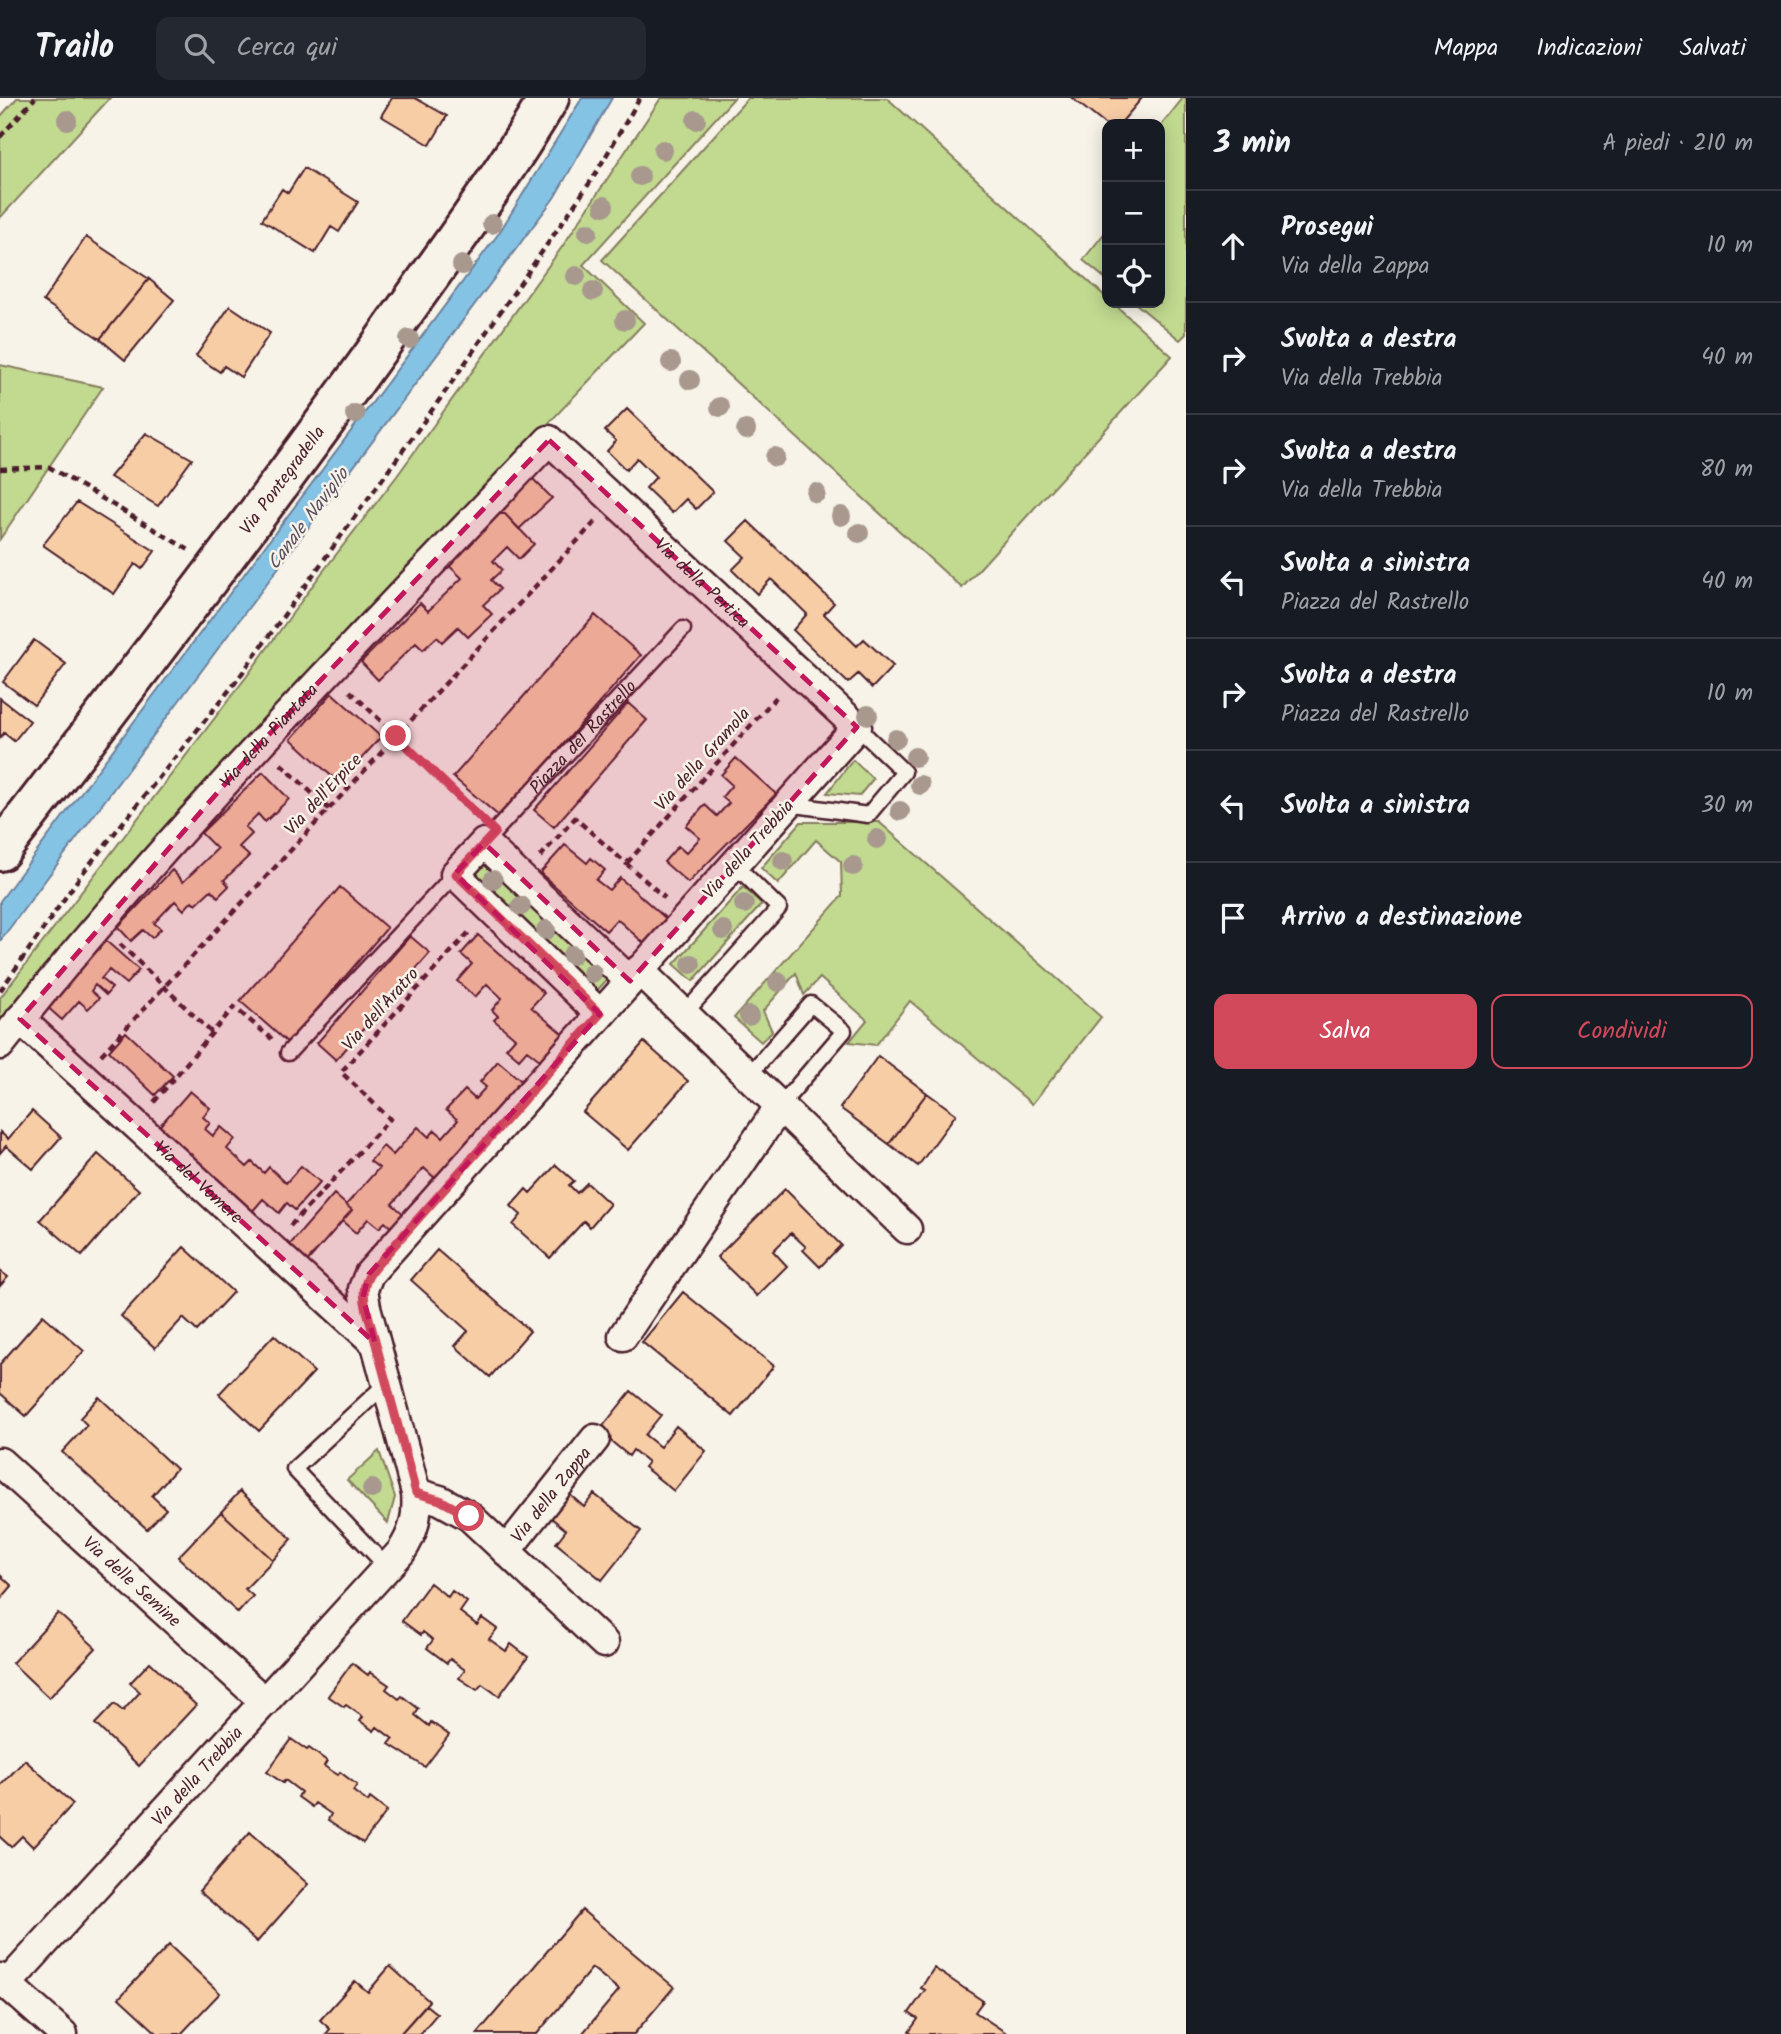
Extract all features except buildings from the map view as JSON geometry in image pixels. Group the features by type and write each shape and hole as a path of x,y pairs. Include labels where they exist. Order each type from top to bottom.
{"street":[{"name":"Via Pontegradella","path":"0,851 218,567 340,402 501,174 549,98"},
{"name":"Via della Pertica","path":"549,440 857,727"},
{"name":"Via della Piantata","path":"0,1045 100,924 260,744 549,440"},
{"name":"Via della Trebbia","path":"4,1981 388,1568 401,1552 416,1524 416,1493 363,1297 369,1274 857,727"},
{"name":"Piazza del Rastrello","path":"456,874 489,837"},
{"path":"489,837 521,878 635,976 684,1014 907,1229"},
{"path":"456,874 600,1014"},
{"name":"Via del Vomere","path":"20,1020 375,1343"},
{"path":"622,1336 780,1106"},
{"name":"Via della Zappa","path":"506,1551 595,1439"},
{"name":"Via delle Semine","path":"0,1462 265,1702"},
{"name":"Via della Zappa","path":"416,1493 455,1507 469,1516 604,1643"},
{"path":"4,1981 63,2034"}],"lane":[{"name":"Piazza del Rastrello","path":"489,837 683,629"},
{"path":"788,804 868,815 904,772 857,727"},
{"path":"684,1014 779,908 734,864"},
{"name":"Piazza del Rastrello","path":"288,1053 456,874"},
{"path":"748,1076 811,1004 844,1031 780,1106"},
{"path":"387,1383 294,1469 388,1568"}],"path":[{"path":"0,137 35,98"},
{"path":"0,991 81,875 235,683 445,392 593,178 640,98"},
{"path":"0,469 49,467 218,567"},
{"name":"Via dell'Erpice","path":"81,1076 614,501"},
{"path":"329,671 396,736 489,837"},
{"name":"Via della Gramola","path":"627,863 799,673"},
{"path":"260,744 329,809"},
{"path":"521,878 575,818 687,917"},
{"name":"Via dell'Aratro","path":"270,1248 390,1119 341,1072 491,908"},
{"path":"100,924 213,1034"},
{"path":"135,1125 234,1007 288,1053"}],"highlighted area":[{"path":"549,440 857,727 630,981 484,843 455,874 600,1014 369,1274 363,1297 375,1343 20,1019 260,744"}],"green space":[{"path":"17,98 110,98 0,218 0,117"},
{"path":"661,98 734,98 583,265 644,323 369,612 39,974 0,1026 0,998 397,476 562,247"},
{"path":"748,98 887,98 1102,293 1102,308 1119,308 1172,356 962,588 602,260"},
{"path":"1183,98 1186,98 1186,334 1180,340 1141,308 1165,308 1165,121"},
{"path":"1102,236 1102,276 1083,260"},
{"path":"0,365 103,387 0,539"},
{"path":"853,760 873,779 859,796 827,793"},
{"path":"801,822 879,822 1101,1017 1032,1104 910,1001 876,1045 849,1042 867,1020 820,978 804,995 796,973 763,1011 772,1031 761,1042 734,1018 842,896 841,862 816,840 778,884 761,868"},
{"path":"490,858 612,974 594,994 471,877"},
{"path":"743,887 762,904 693,981 674,964"},
{"path":"379,1451 395,1497 388,1523 347,1480"}],"water":[{"name":"Canale Naviglio","path":"582,98 612,98 554,198 0,941 0,901 499,233"}],"route":[{"path":"396,736 495,832 456,874 600,1014 369,1274 363,1289 416,1493 440,1500 469,1516"}]}
